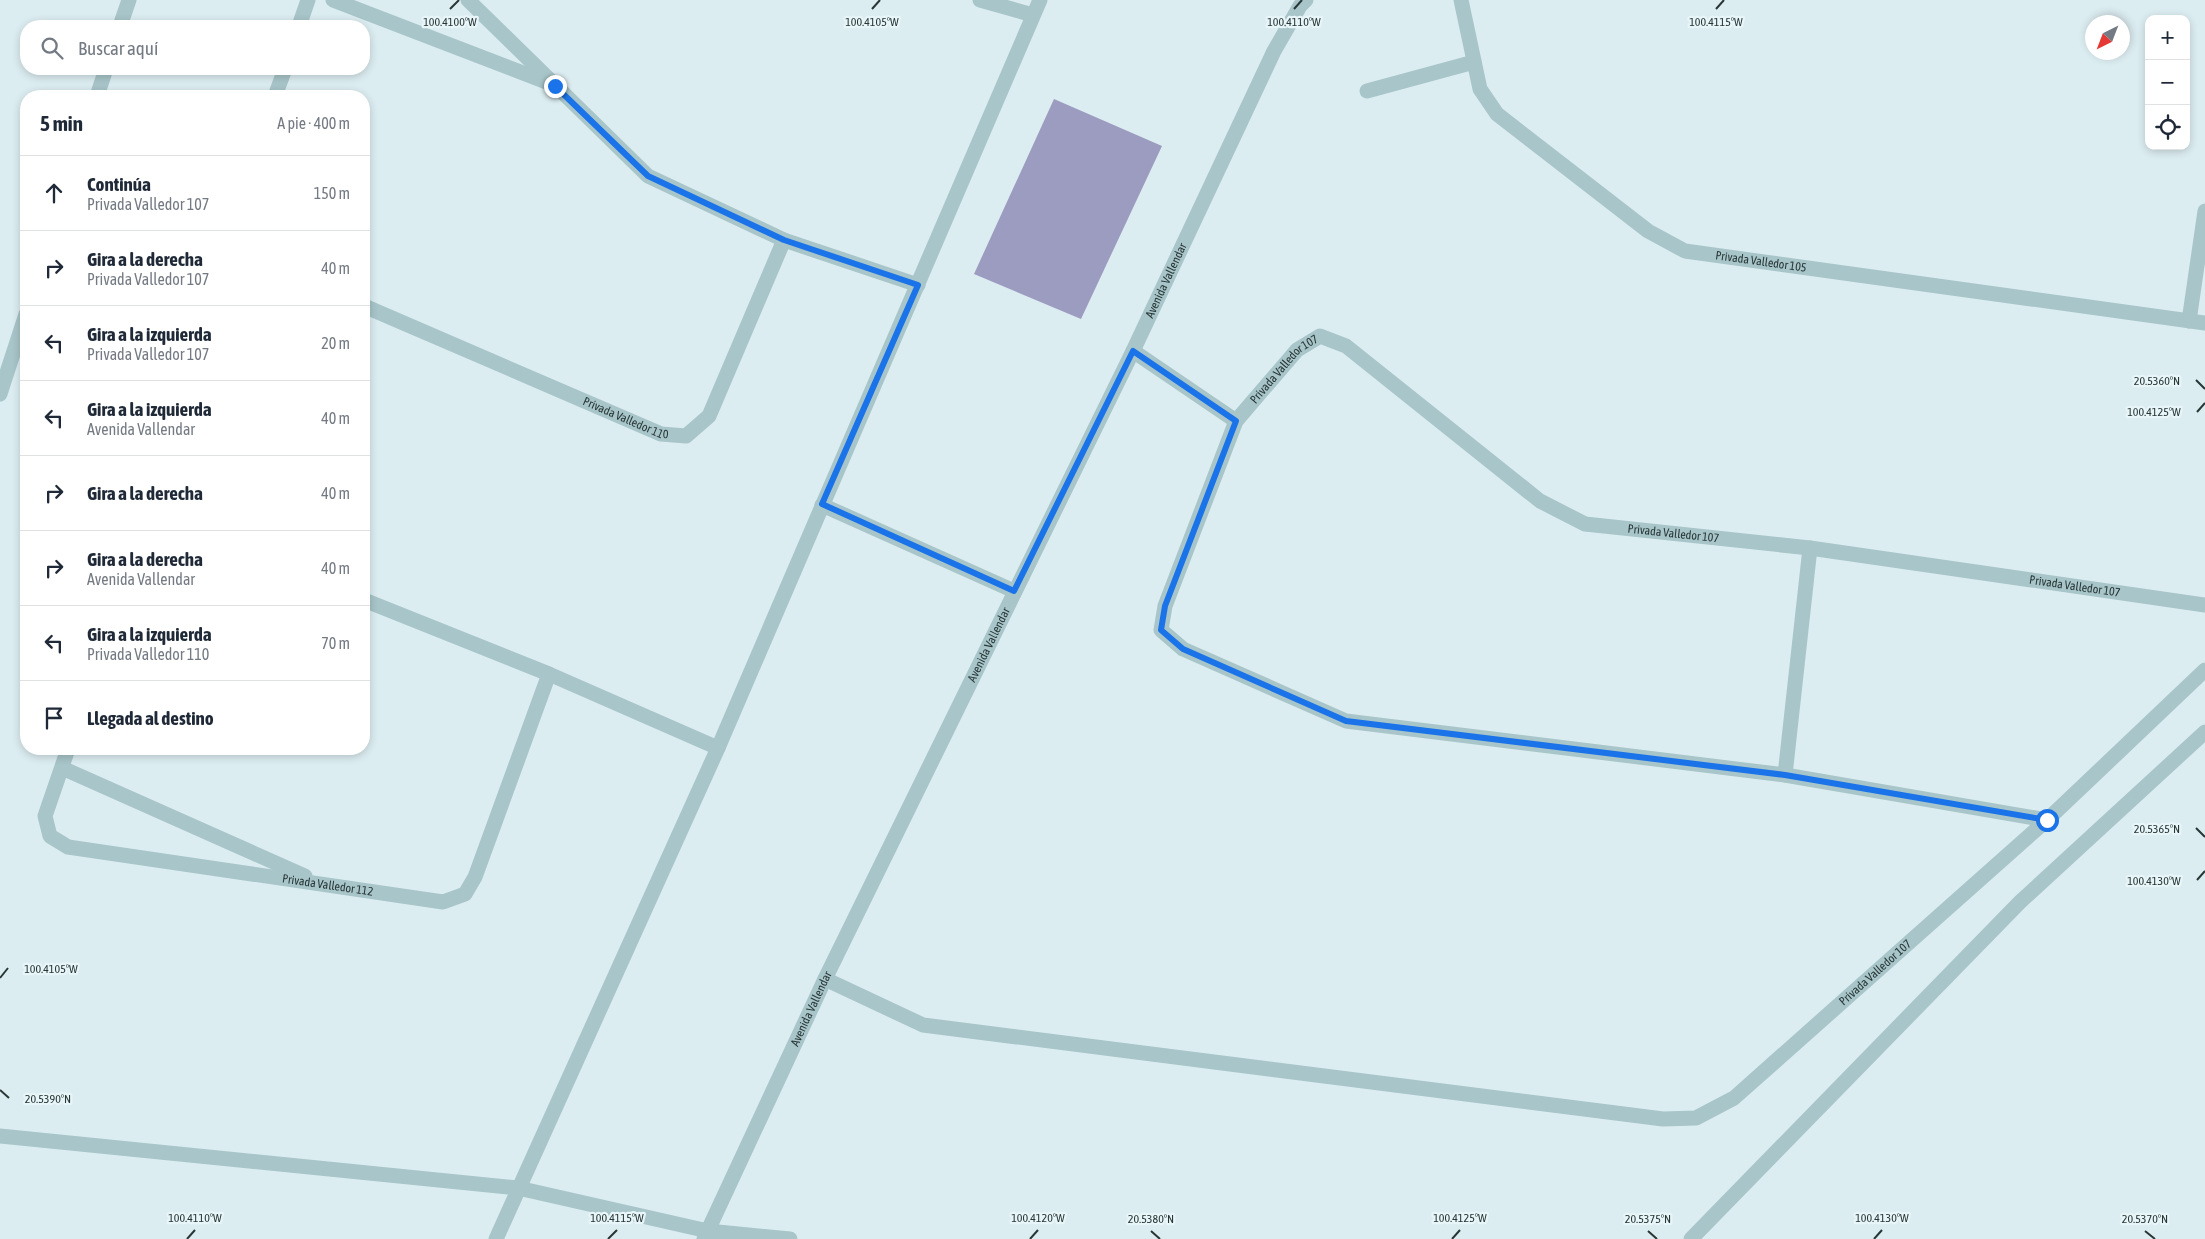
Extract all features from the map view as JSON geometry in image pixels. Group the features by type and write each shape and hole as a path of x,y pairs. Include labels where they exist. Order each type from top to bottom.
{"street":[{"path":"122,20 129,0"},
{"path":"301,20 308,0"},
{"path":"333,0 555,86"},
{"path":"468,0 648,176 784,240 918,285"},
{"path":"980,0 1033,15"},
{"path":"496,1239 718,748 1040,0"},
{"name":"Avenida Vallendar","path":"706,1235 825,980 1133,351 1274,50 1300,6 1306,0"},
{"name":"Privada Valledor 105","path":"1462,0 1480,89 1497,114 1648,231 1685,251 2205,323"},
{"path":"1366,91 1474,62"},
{"path":"100,90 104,75"},
{"path":"278,90 283,75"},
{"path":"2189,321 2205,211"},
{"name":"Privada Valledor 110","path":"370,309 661,434 686,436 709,416 784,240"},
{"path":"0,394 20,332"},
{"name":"Privada Valledor 107","path":"2047,820 1785,775 1346,721 1183,649 1161,630 1165,606 1236,421 1297,350 1320,336 1346,346 1540,501 1585,524 1810,548 2205,605"},
{"path":"1133,351 1236,421"},
{"path":"822,504 1014,591"},
{"path":"1785,775 1810,548"},
{"path":"370,602 548,674 718,748"},
{"name":"Privada Valledor 107","path":"825,980 923,1026 1663,1119 1696,1118 1734,1098 2047,820 2205,670"},
{"name":"Privada Valledor 112","path":"66,755 45,816 50,836 68,847 443,902 465,894 475,877 548,674"},
{"path":"1691,1239 2020,902 2205,732"},
{"path":"62,768 322,884"},
{"path":"0,1136 518,1188 706,1235 790,1239"}],"shaded area":[{"path":"1054,99 1162,146 1081,319 974,274"}],"route":[{"path":"555,86 648,176 784,240 918,285 822,504 1014,591 1133,351 1236,421 1165,606 1161,630 1183,649 1346,721 1785,775 2047,820"}]}
